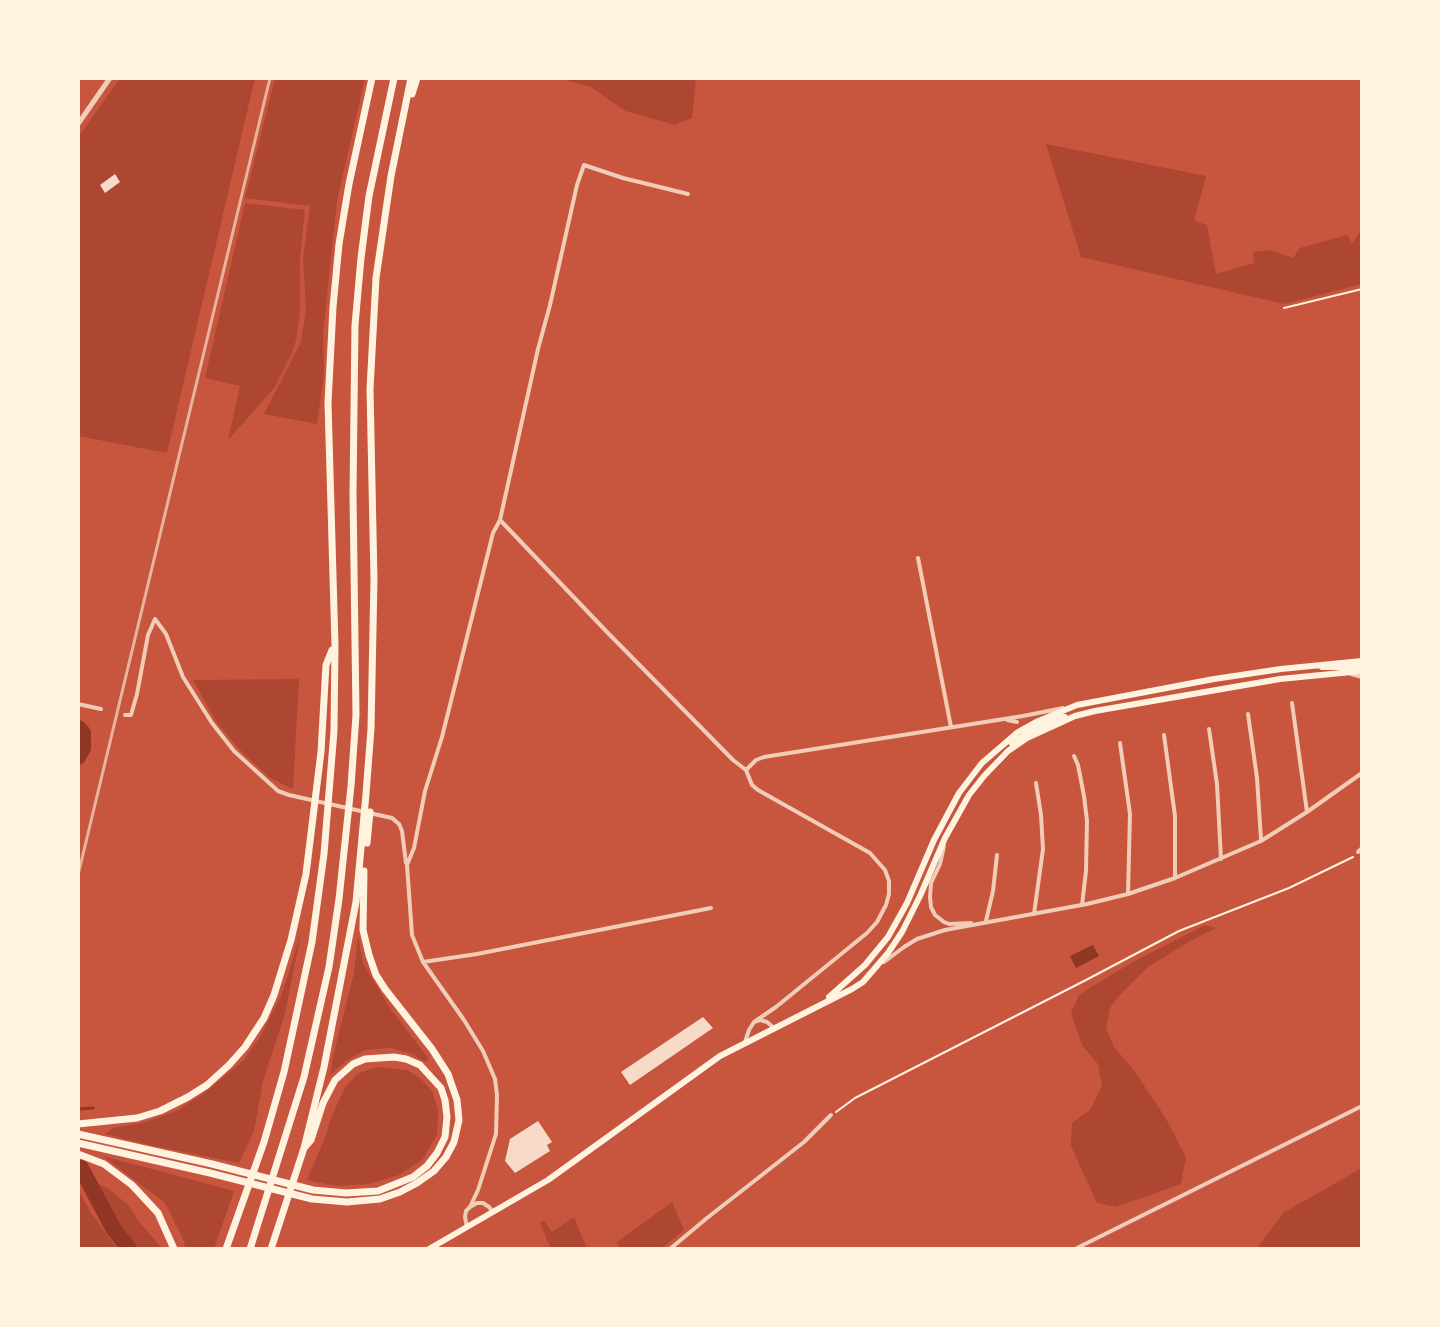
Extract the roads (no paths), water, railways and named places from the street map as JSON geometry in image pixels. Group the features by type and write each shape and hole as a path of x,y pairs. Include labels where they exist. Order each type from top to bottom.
{"highway":[{"path":"226,1249 264,1142 284,1072 312,942 329,812 335,645 328,403 333,307 349,184 372,78"},
{"path":"250,1249 304,1077 329,967 339,899 356,715 355,325 369,196 394,78"},
{"path":"271,1249 304,1148 324,1067 356,902 371,729 374,579 370,417 376,278 384,215 414,78"},
{"path":"78,1124 137,1118 188,1097 229,1065 264,1018 291,940 306,874 321,752 326,665 335,645"},
{"path":"78,1134 211,1168 312,1199 347,1202 380,1199 409,1188 434,1171 446,1157 454,1142 459,1120 457,1100 448,1074 376,975 363,930 363,879 370,802 366,794"},
{"path":"78,1143 313,1190 346,1193 378,1191 413,1177 437,1153 445,1137 447,1117 441,1088 420,1065 406,1059 365,1059 353,1064 328,1090 311,1140 304,1148"},
{"path":"78,1154 104,1164 132,1185 158,1213 174,1249"}],"main road":[{"path":"820,1004 858,972 888,937 959,793 982,763 1022,733 1077,705 1214,679 1362,661"},
{"path":"1307,666 1362,669"},
{"path":"1034,726 1057,718 1224,688 1362,669"},
{"path":"429,1249 566,1168 687,1078 745,1042 858,985 896,942 912,914 945,838 974,788 1008,751 1027,738 1075,716"},
{"path":"1008,751 1022,733"}],"street":[{"path":"78,124 110,78"},
{"path":"407,865 414,848 425,791 442,737 493,533 500,520 584,165 688,194"},
{"path":"500,520 746,770 752,785 870,853 888,875 890,886 886,905 877,922 754,1022 745,1042"},
{"path":"918,558 951,727"},
{"path":"125,715 131,715 148,635 155,619 166,634 183,677 212,723 234,751 268,784 289,795 392,818 399,824 407,865 412,935 423,962 464,1020 483,1051 495,1079 496,1134 470,1207"},
{"path":"1340,672 1362,677"},
{"path":"1292,703 1307,812"},
{"path":"78,704 101,709"},
{"path":"746,770 764,757 1077,705"},
{"path":"1248,714 1257,778 1261,841"},
{"path":"1017,722 1023,716"},
{"path":"1023,716 1031,718 1034,726"},
{"path":"1005,719 1017,722"},
{"path":"1017,722 1022,733"},
{"path":"1209,729 1217,784 1221,859"},
{"path":"1164,735 1175,816 1175,878"},
{"path":"1120,743 1130,814 1128,894"},
{"path":"1074,756 1087,821 1082,905"},
{"path":"945,838 940,864 931,883 931,907 935,915 949,924 1034,914 1128,894 1221,859 1261,841 1362,773"},
{"path":"1034,914 1043,849 1036,783"},
{"path":"986,921 997,855"},
{"path":"423,962 711,908"},
{"path":"876,968 917,939 973,923"},
{"path":"767,1022 776,1007"},
{"path":"754,1022 767,1022 774,1028"},
{"path":"1075,1249 1362,1106"},
{"path":"670,1249 804,1142 831,1115"},
{"path":"478,1190 483,1203"},
{"path":"467,1227 465,1217 470,1207 483,1203 493,1212"}],"waterway":[{"path":"78,728 83,733 83,748 78,757"},
{"path":"78,1109 93,1108"},
{"path":"81,1168 113,1228 129,1249"}],"railway":[{"path":"78,875 270,78"}]}
